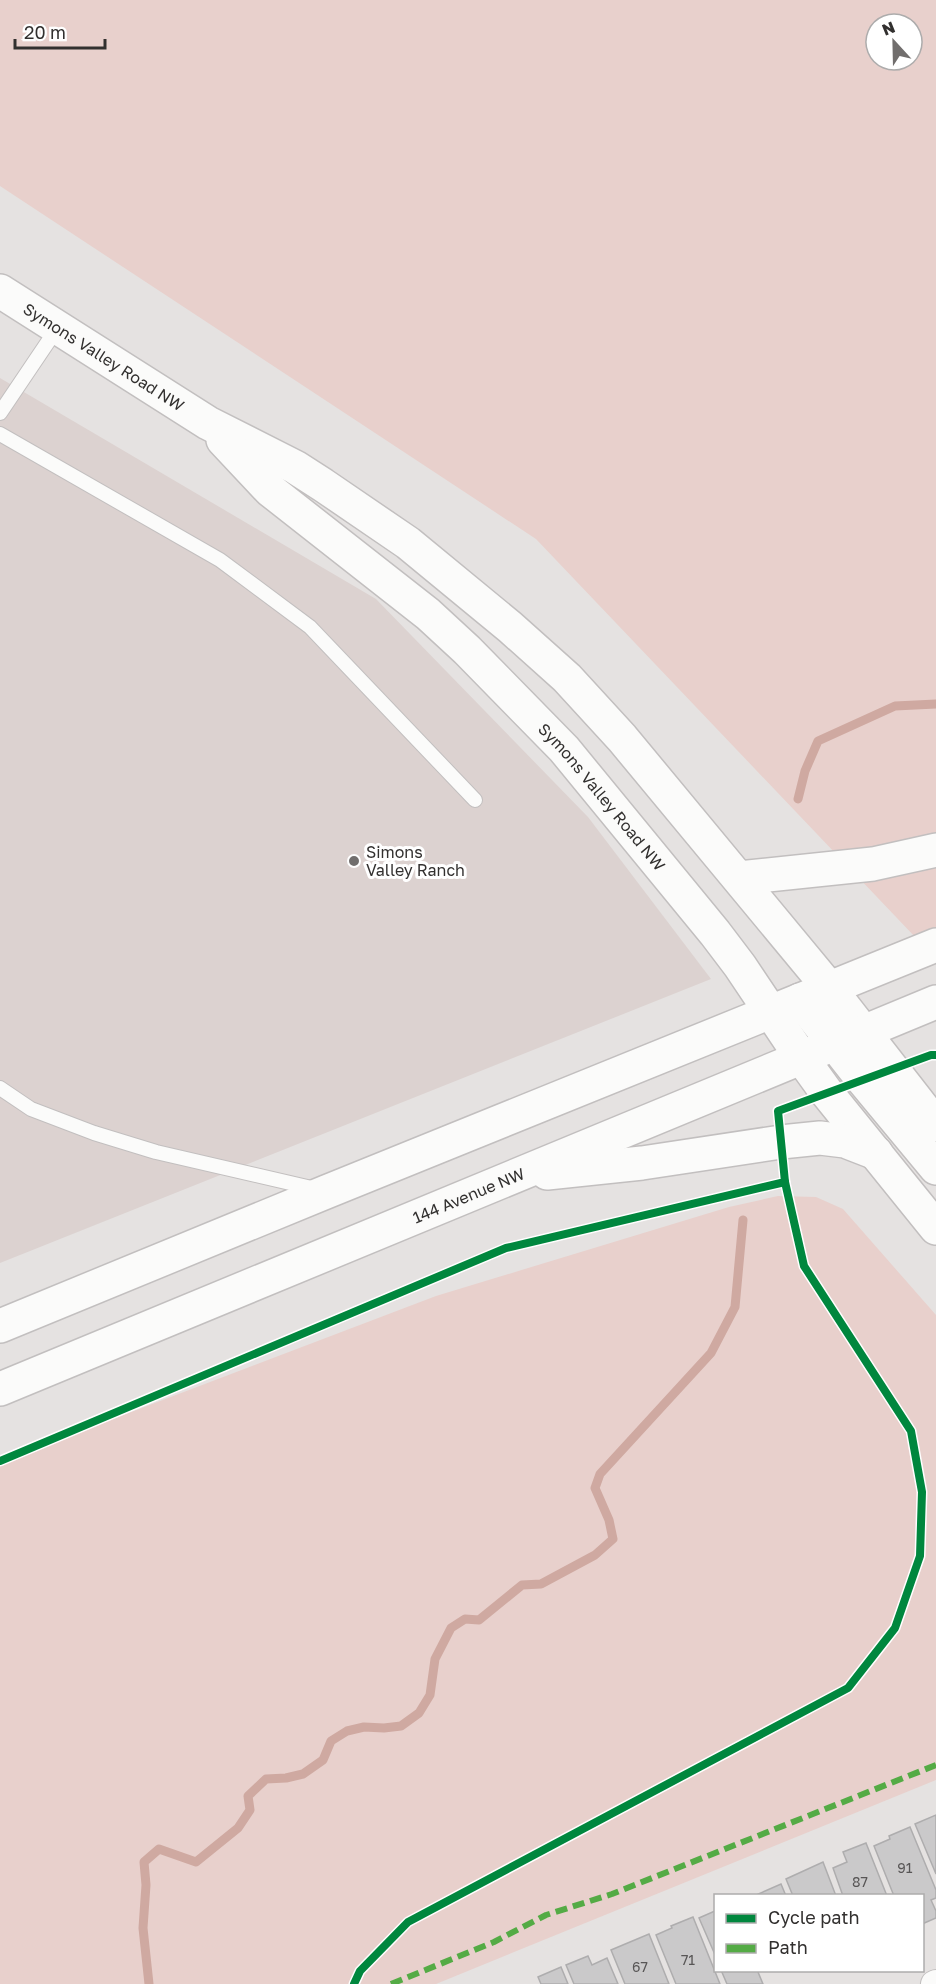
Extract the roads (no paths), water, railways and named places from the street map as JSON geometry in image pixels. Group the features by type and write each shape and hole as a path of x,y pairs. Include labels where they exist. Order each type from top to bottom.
{"main road":[{"name":"Symons Valley Road NW","path":"0,291 208,423 295,466 408,543 510,627 567,678 622,738 830,989 848,1037 936,1125"},
{"name":"Symons Valley Road NW","path":"208,423 270,490 428,614 468,650 556,741 715,933 786,1006 801,1057 936,1228"},
{"path":"739,878 873,864 936,850"},
{"path":"0,1326 936,945"},
{"name":"144 Avenue NW","path":"0,1389 936,1002"},
{"path":"786,1006 848,1037 936,1168"},
{"path":"510,1177 642,1163 820,1138 845,1141 876,1154"}],"lane":[{"path":"0,413 58,327"},
{"path":"0,434 220,560 310,627 475,800"},
{"path":"0,1088 31,1109 94,1133 156,1152 326,1192"}],"waterway":[{"path":"798,799 805,771 818,741 895,706 936,704"},
{"path":"149,1984 143,1928 146,1885 144,1862 159,1849 196,1862 238,1828 250,1810 248,1796 266,1779 303,1774 323,1760 331,1741 347,1731 364,1727 401,1726 419,1713 430,1695 435,1659 451,1628 465,1619 479,1620 522,1585 541,1584 595,1555 613,1539 609,1520 595,1488 600,1474 711,1353 735,1307 743,1220"}],"place":[{"name":"Simons Valley Ranch","path":"354,861"}]}
